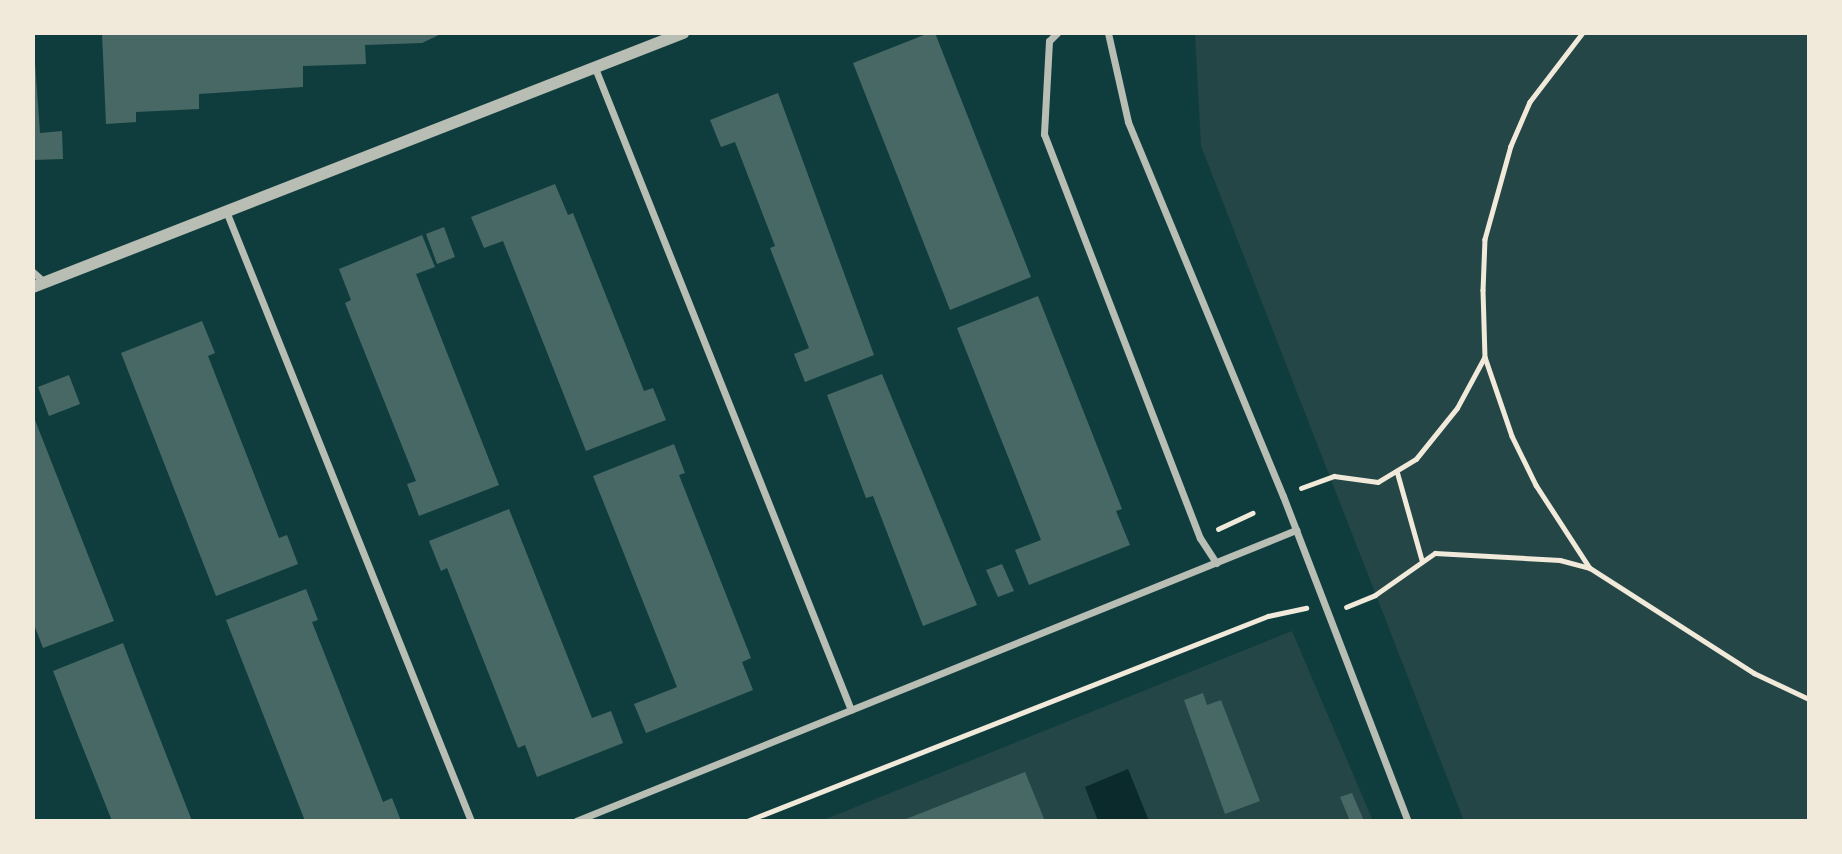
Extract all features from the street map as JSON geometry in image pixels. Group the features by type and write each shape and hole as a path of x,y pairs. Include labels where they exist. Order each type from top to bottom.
{"street":[{"path":"33,272 39,284 683,33"},
{"path":"1057,33 1049,41 1044,134 1200,538 1216,563"},
{"path":"1108,33 1128,122 1296,530 1323,607 1408,821"},
{"path":"595,68 851,710"},
{"path":"226,211 471,821"},
{"path":"576,821 1296,530"}],"path":[{"path":"1583,33 1530,102 1497,188 1485,239 1485,357 1511,436 1590,568"},
{"path":"1297,489 1334,476 1378,482 1416,459 1457,408 1485,357"},
{"path":"1397,471 1422,560"},
{"path":"1210,533 1252,513"},
{"path":"747,821 1280,611 1347,607 1370,598 1435,553 1462,552 1560,560 1590,568 1754,673 1809,699"}],"shaded area":[{"path":"1195,33 1809,33 1809,821 1464,821 1201,146"},
{"path":"1292,631 1373,821 821,821"},
{"path":"1128,769 1149,821 1098,821 1085,787"}],"building":[{"path":"102,33 443,33 422,43 365,45 366,64 303,66 303,87 199,94 199,109 136,112 136,122 106,124"},
{"path":"935,33 1031,277 950,310 853,63"},
{"path":"33,34 40,133 62,131 63,159 33,160"},
{"path":"778,93 874,355 805,382 794,354 809,348 770,248 775,246 735,142 721,147 710,120"},
{"path":"555,184 568,215 573,213 644,391 653,388 666,420 586,451 503,241 484,248 471,217"},
{"path":"444,227 455,257 437,264 426,234"},
{"path":"422,235 435,267 416,274 499,485 419,516 407,484 416,481 345,303 351,300 339,269"},
{"path":"1038,296 1122,509 1116,511 1130,545 1029,585 1015,550 1041,540 957,328"},
{"path":"202,321 215,353 208,356 279,538 287,535 298,564 216,596 121,353"},
{"path":"882,374 977,605 923,626 873,496 866,498 827,395"},
{"path":"69,375 80,404 49,416 38,387"},
{"path":"33,415 114,621 43,648 33,622"},
{"path":"674,444 685,473 679,475 751,658 742,662 753,690 646,733 634,704 677,687 593,476"},
{"path":"509,509 592,718 611,711 623,743 537,777 525,745 518,748 447,568 441,571 429,541"},
{"path":"1002,564 1014,591 998,597 986,570"},
{"path":"306,589 318,620 312,622 383,802 392,798 401,821 305,821 226,620"},
{"path":"123,643 192,821 112,821 75,728 53,671"},
{"path":"1203,693 1207,705 1221,700 1260,801 1225,814 1184,700"},
{"path":"1025,772 1045,821 901,821"},
{"path":"1352,793 1364,821 1350,821 1340,797"}]}
